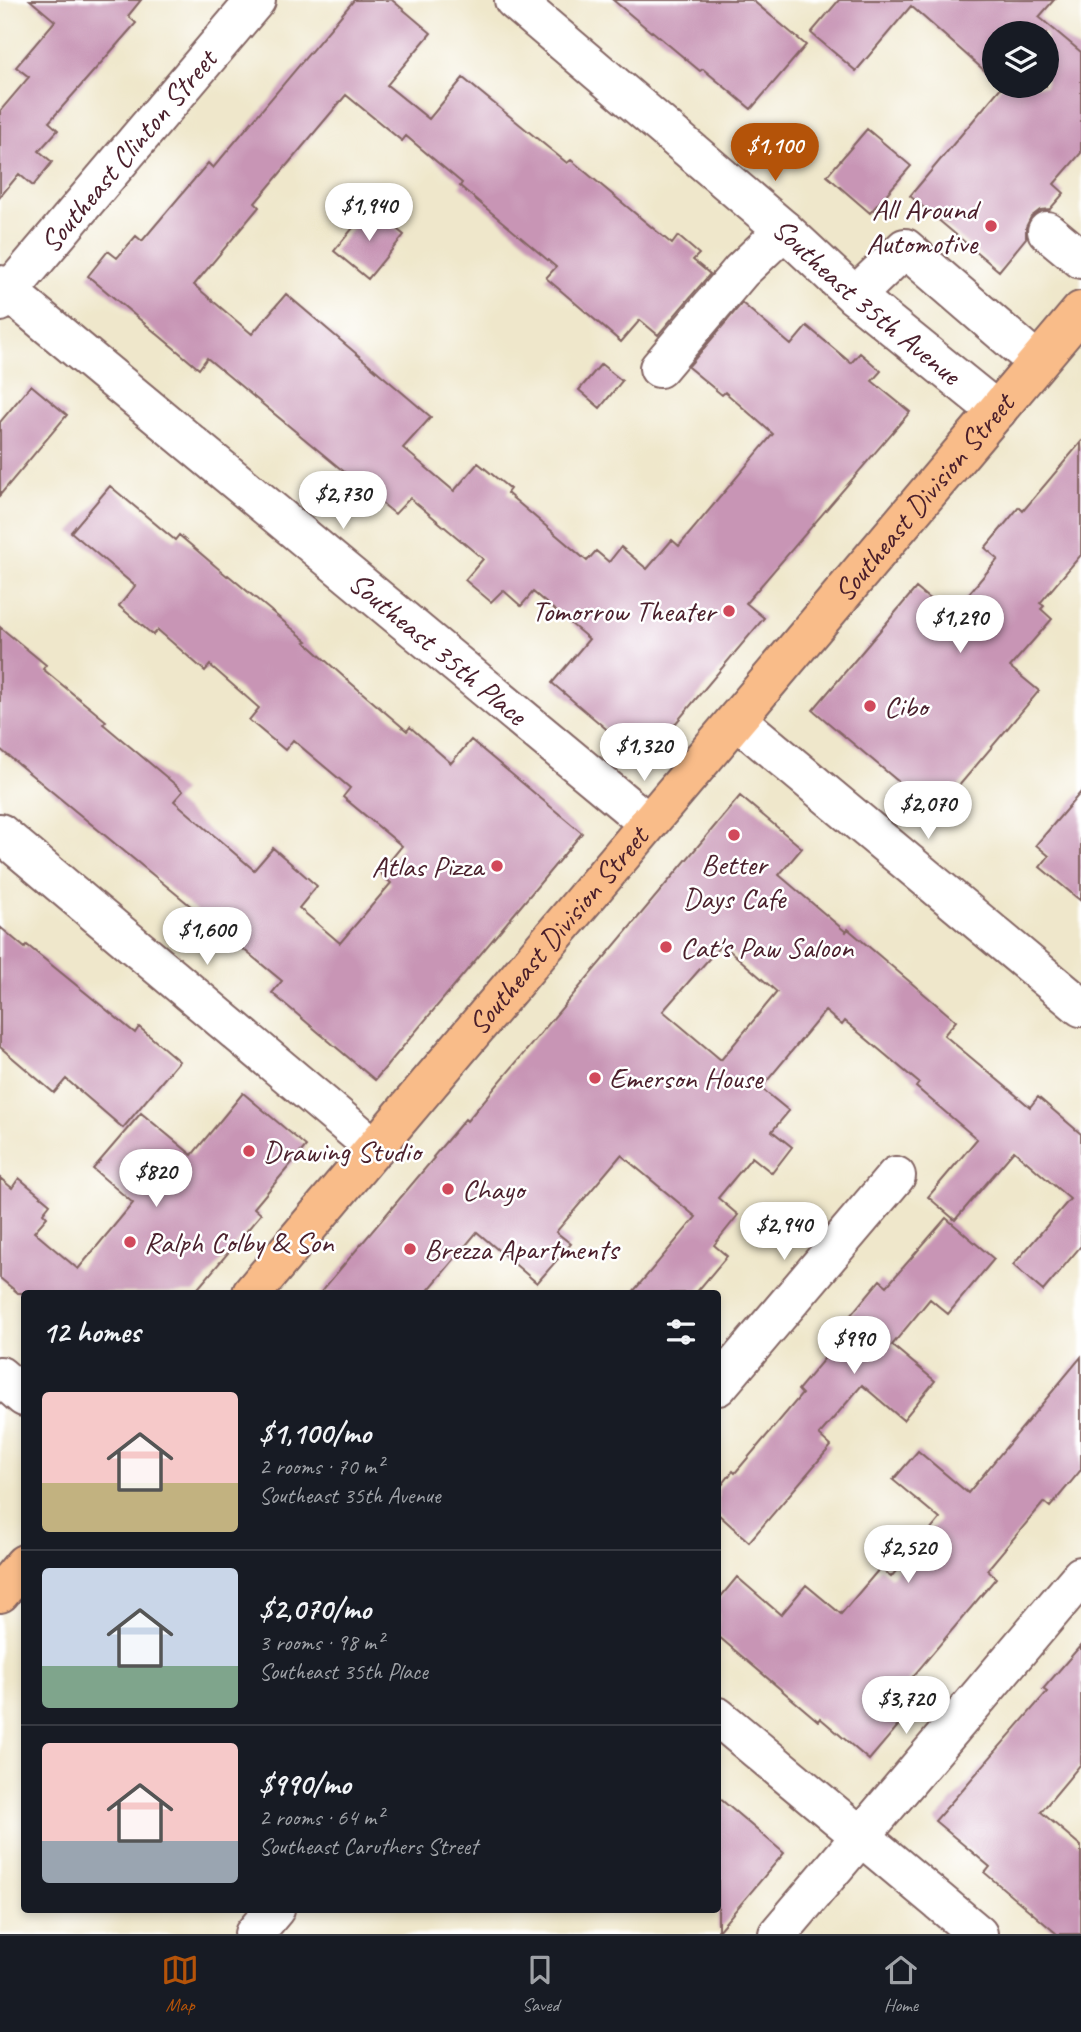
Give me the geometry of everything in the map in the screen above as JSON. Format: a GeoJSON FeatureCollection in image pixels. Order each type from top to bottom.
{"type":"FeatureCollection","features":[{"type":"Feature","properties":{"kind":"main road","name":"Southeast Division Street"},"geometry":{"type":"LineString","coordinates":[[255,1290],[1081,311]]}},
{"type":"Feature","properties":{"kind":"main road"},"geometry":{"type":"LineString","coordinates":[[0,1593],[21,1568]]}},
{"type":"Feature","properties":{"kind":"street","name":"Southeast Clinton Street"},"geometry":{"type":"LineString","coordinates":[[3,293],[256,0]]}},
{"type":"Feature","properties":{"kind":"street","name":"Southeast 35th Avenue"},"geometry":{"type":"LineString","coordinates":[[514,0],[784,230],[855,296],[997,411]]}},
{"type":"Feature","properties":{"kind":"street"},"geometry":{"type":"LineString","coordinates":[[659,368],[741,271],[784,230]]}},
{"type":"Feature","properties":{"kind":"street"},"geometry":{"type":"LineString","coordinates":[[1047,232],[1081,258]]}},
{"type":"Feature","properties":{"kind":"street"},"geometry":{"type":"LineString","coordinates":[[855,296],[905,248],[1037,362]]}},
{"type":"Feature","properties":{"kind":"street","name":"Southeast 35th Place"},"geometry":{"type":"LineString","coordinates":[[3,293],[648,823]]}},
{"type":"Feature","properties":{"kind":"street"},"geometry":{"type":"LineString","coordinates":[[737,720],[1081,1007]]}},
{"type":"Feature","properties":{"kind":"street"},"geometry":{"type":"LineString","coordinates":[[0,833],[375,1148]]}},
{"type":"Feature","properties":{"kind":"street"},"geometry":{"type":"LineString","coordinates":[[721,1382],[897,1176]]}},
{"type":"Feature","properties":{"kind":"street"},"geometry":{"type":"LineString","coordinates":[[0,1376],[21,1394]]}},
{"type":"Feature","properties":{"kind":"street"},"geometry":{"type":"LineString","coordinates":[[778,1934],[1081,1576]]}},
{"type":"Feature","properties":{"kind":"street"},"geometry":{"type":"LineString","coordinates":[[721,1719],[978,1934]]}},
{"type":"Feature","properties":{"kind":"street"},"geometry":{"type":"LineString","coordinates":[[254,1934],[272,1913]]}},
{"type":"Feature","properties":{"kind":"building"},"geometry":{"type":"Polygon","coordinates":[[[30,0],[141,0],[128,16],[136,23],[49,122],[58,130],[39,151],[52,162],[33,186],[19,174],[0,197],[0,111],[29,77],[16,67],[55,21],[30,0]]]}},
{"type":"Feature","properties":{"kind":"building"},"geometry":{"type":"Polygon","coordinates":[[[354,0],[392,0],[431,33],[387,85],[429,119],[463,78],[567,163],[571,160],[672,244],[678,236],[699,254],[693,260],[710,274],[658,335],[640,320],[621,342],[546,278],[556,267],[460,186],[462,183],[406,136],[402,141],[346,95],[255,203],[259,207],[194,285],[252,334],[286,294],[431,417],[403,448],[454,491],[478,463],[510,489],[507,493],[587,561],[596,551],[609,562],[621,547],[647,569],[672,540],[679,546],[773,434],[725,392],[722,395],[688,367],[742,303],[791,345],[807,326],[851,363],[860,353],[881,371],[872,381],[910,412],[746,603],[764,618],[644,761],[552,683],[589,639],[533,592],[521,606],[503,590],[491,602],[465,580],[483,559],[410,498],[395,514],[207,358],[199,369],[88,276],[108,251],[117,258],[136,236],[142,241],[208,163],[213,168],[354,0]]]}},
{"type":"Feature","properties":{"kind":"building"},"geometry":{"type":"Polygon","coordinates":[[[613,0],[752,0],[806,45],[751,109],[613,0]]]}},
{"type":"Feature","properties":{"kind":"building"},"geometry":{"type":"Polygon","coordinates":[[[839,0],[1054,0],[1039,17],[1044,21],[982,21],[982,68],[911,6],[856,71],[811,33],[839,0]]]}},
{"type":"Feature","properties":{"kind":"building"},"geometry":{"type":"Polygon","coordinates":[[[1059,34],[1081,52],[1081,153],[1054,184],[1064,193],[1050,209],[1040,210],[1031,217],[1026,227],[1026,238],[999,271],[910,196],[992,98],[1059,98],[1059,34]]]}},
{"type":"Feature","properties":{"kind":"building"},"geometry":{"type":"Polygon","coordinates":[[[867,129],[911,166],[870,213],[827,176],[867,129]]]}},
{"type":"Feature","properties":{"kind":"building"},"geometry":{"type":"Polygon","coordinates":[[[370,207],[404,235],[368,279],[334,251],[370,207]]]}},
{"type":"Feature","properties":{"kind":"building"},"geometry":{"type":"Polygon","coordinates":[[[601,364],[622,381],[600,408],[579,390],[601,364]]]}},
{"type":"Feature","properties":{"kind":"building"},"geometry":{"type":"Polygon","coordinates":[[[31,385],[67,415],[0,495],[0,422],[31,385]]]}},
{"type":"Feature","properties":{"kind":"building"},"geometry":{"type":"Polygon","coordinates":[[[1081,442],[1081,555],[1040,603],[1044,606],[1041,609],[1052,619],[1010,667],[1039,691],[936,813],[813,710],[916,588],[950,616],[998,559],[985,548],[1019,507],[1023,511],[1081,442]]]}},
{"type":"Feature","properties":{"kind":"building"},"geometry":{"type":"Polygon","coordinates":[[[110,486],[175,540],[179,535],[228,575],[307,641],[305,642],[407,731],[410,727],[451,763],[471,740],[582,833],[375,1080],[272,993],[282,981],[0,749],[0,627],[46,665],[43,669],[106,721],[103,724],[183,791],[174,801],[254,870],[273,848],[317,886],[299,908],[340,943],[391,883],[380,873],[402,846],[343,797],[350,788],[293,740],[285,750],[249,720],[259,708],[210,665],[205,671],[158,630],[153,635],[119,606],[135,586],[71,532],[110,486]]]}},
{"type":"Feature","properties":{"kind":"building"},"geometry":{"type":"Polygon","coordinates":[[[1081,792],[1081,901],[1040,867],[1049,856],[1036,845],[1081,792]]]}},
{"type":"Feature","properties":{"kind":"building"},"geometry":{"type":"Polygon","coordinates":[[[740,796],[802,848],[779,875],[846,932],[848,929],[956,1021],[944,1035],[1030,1107],[1038,1097],[1081,1134],[1081,1246],[1043,1291],[1013,1265],[1070,1199],[1014,1151],[955,1220],[928,1197],[977,1139],[916,1087],[919,1083],[845,1021],[842,1025],[825,1011],[761,1088],[789,1111],[772,1131],[792,1147],[772,1173],[752,1157],[718,1198],[738,1215],[714,1245],[727,1256],[699,1290],[635,1290],[696,1217],[621,1155],[556,1232],[571,1244],[537,1283],[477,1232],[429,1290],[323,1290],[465,1119],[467,1121],[740,796]],[[722,944],[663,1011],[721,1060],[777,992],[722,944]]]}},
{"type":"Feature","properties":{"kind":"building"},"geometry":{"type":"Polygon","coordinates":[[[0,927],[25,948],[27,945],[135,1033],[139,1027],[179,1061],[123,1128],[66,1079],[54,1093],[0,1047],[0,927]]]}},
{"type":"Feature","properties":{"kind":"building"},"geometry":{"type":"Polygon","coordinates":[[[243,1093],[306,1146],[254,1208],[261,1214],[197,1290],[21,1290],[21,1293],[18,1293],[0,1278],[0,1178],[12,1188],[19,1178],[50,1204],[43,1213],[47,1217],[34,1232],[78,1269],[133,1203],[93,1169],[141,1113],[192,1155],[243,1093]]]}},
{"type":"Feature","properties":{"kind":"building"},"geometry":{"type":"Polygon","coordinates":[[[946,1218],[994,1259],[948,1314],[930,1299],[892,1345],[935,1381],[903,1420],[862,1385],[819,1435],[831,1446],[749,1542],[721,1517],[721,1486],[802,1394],[798,1390],[855,1322],[849,1317],[880,1280],[887,1286],[946,1218]]]}},
{"type":"Feature","properties":{"kind":"building"},"geometry":{"type":"Polygon","coordinates":[[[1081,1357],[1081,1470],[1050,1507],[1044,1502],[987,1570],[996,1578],[904,1687],[920,1700],[869,1760],[820,1718],[818,1721],[721,1639],[721,1596],[737,1577],[781,1615],[806,1585],[841,1614],[880,1568],[891,1577],[940,1519],[893,1480],[918,1451],[968,1493],[1081,1357]]]}},
{"type":"Feature","properties":{"kind":"building"},"geometry":{"type":"Polygon","coordinates":[[[1081,1645],[1081,1764],[1041,1812],[1081,1846],[1081,1934],[1057,1934],[985,1873],[990,1867],[935,1821],[1047,1692],[1043,1689],[1081,1645]]]}},
{"type":"Feature","properties":{"kind":"building"},"geometry":{"type":"Polygon","coordinates":[[[721,1800],[784,1853],[718,1931],[718,1913],[721,1913],[721,1800]]]}},
{"type":"Feature","properties":{"kind":"place","name":"All Around Automotive"},"geometry":{"type":"Point","coordinates":[991,226]}},
{"type":"Feature","properties":{"kind":"place","name":"Tomorrow Theater"},"geometry":{"type":"Point","coordinates":[729,611]}},
{"type":"Feature","properties":{"kind":"place","name":"Cibo"},"geometry":{"type":"Point","coordinates":[870,706]}},
{"type":"Feature","properties":{"kind":"place","name":"Better Days Cafe"},"geometry":{"type":"Point","coordinates":[734,835]}},
{"type":"Feature","properties":{"kind":"place","name":"Atlas Pizza"},"geometry":{"type":"Point","coordinates":[497,866]}},
{"type":"Feature","properties":{"kind":"place","name":"Cat's Paw Saloon"},"geometry":{"type":"Point","coordinates":[666,947]}},
{"type":"Feature","properties":{"kind":"place","name":"Emerson House"},"geometry":{"type":"Point","coordinates":[595,1078]}},
{"type":"Feature","properties":{"kind":"place","name":"Drawing Studio"},"geometry":{"type":"Point","coordinates":[249,1151]}},
{"type":"Feature","properties":{"kind":"place","name":"Chayo"},"geometry":{"type":"Point","coordinates":[448,1189]}},
{"type":"Feature","properties":{"kind":"place","name":"Ralph Colby & Son"},"geometry":{"type":"Point","coordinates":[130,1242]}},
{"type":"Feature","properties":{"kind":"place","name":"Brezza Apartments"},"geometry":{"type":"Point","coordinates":[410,1249]}}]}
